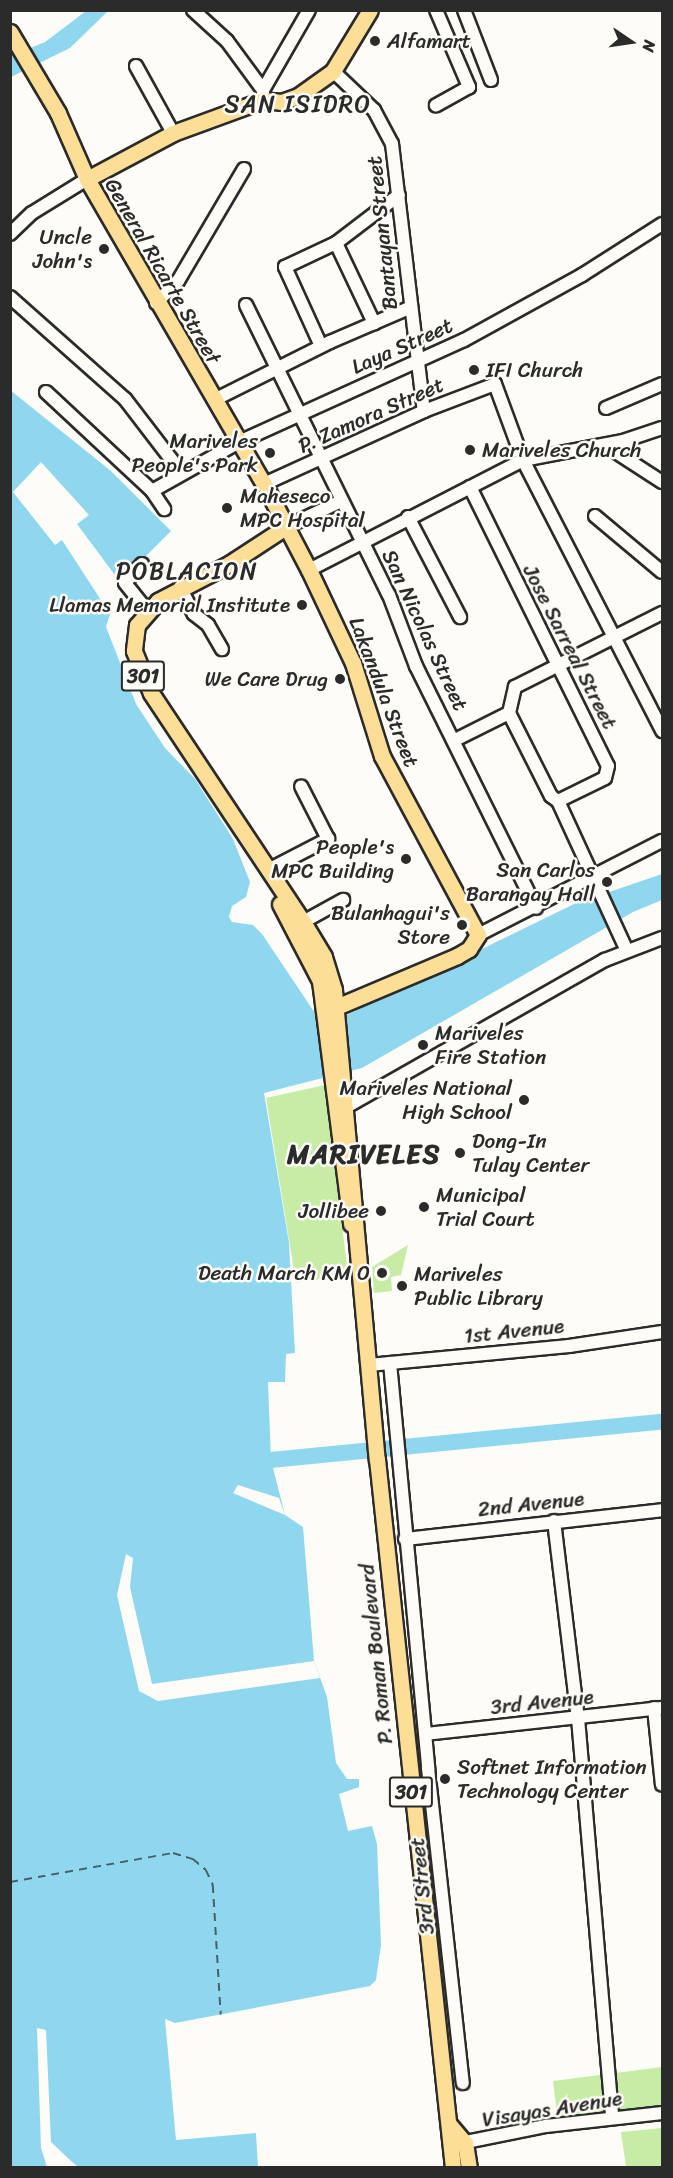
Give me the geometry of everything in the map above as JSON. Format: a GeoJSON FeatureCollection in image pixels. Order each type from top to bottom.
{"type":"FeatureCollection","features":[{"type":"Feature","properties":{"kind":"main road"},"geometry":{"type":"LineString","coordinates":[[87,179],[174,133],[263,95],[281,102],[298,96],[333,71],[370,10]]}},
{"type":"Feature","properties":{"kind":"main road","name":"General Ricarte Street"},"geometry":{"type":"LineString","coordinates":[[13,37],[58,113],[87,179],[156,303],[264,484],[284,528]]}},
{"type":"Feature","properties":{"kind":"main road","name":"Lakandula Street"},"geometry":{"type":"LineString","coordinates":[[284,528],[309,570],[352,663],[382,756],[478,935]]}},
{"type":"Feature","properties":{"kind":"main road","name":"P. Roman Boulevard"},"geometry":{"type":"LineString","coordinates":[[284,528],[229,564],[180,587],[147,610],[134,637],[137,665],[151,693],[303,922],[327,966],[333,1013],[346,1203],[359,1251]]}},
{"type":"Feature","properties":{"kind":"main road","name":"P. Roman Boulevard"},"geometry":{"type":"LineString","coordinates":[[268,870],[272,889],[313,961],[333,1013]]}},
{"type":"Feature","properties":{"kind":"main road"},"geometry":{"type":"LineString","coordinates":[[333,1013],[457,956],[469,949],[478,935]]}},
{"type":"Feature","properties":{"kind":"main road","name":"P. Roman Boulevard"},"geometry":{"type":"LineString","coordinates":[[338,1084],[346,1107],[377,1459],[449,2124],[448,2145],[453,2168]]}},
{"type":"Feature","properties":{"kind":"main road"},"geometry":{"type":"LineString","coordinates":[[449,2124],[465,2143],[469,2168]]}},
{"type":"Feature","properties":{"kind":"street"},"geometry":{"type":"LineString","coordinates":[[192,10],[227,41],[263,95],[309,10]]}},
{"type":"Feature","properties":{"kind":"street"},"geometry":{"type":"LineString","coordinates":[[436,10],[468,87],[436,105]]}},
{"type":"Feature","properties":{"kind":"street"},"geometry":{"type":"LineString","coordinates":[[464,10],[491,80]]}},
{"type":"Feature","properties":{"kind":"street"},"geometry":{"type":"LineString","coordinates":[[135,66],[174,133]]}},
{"type":"Feature","properties":{"kind":"street","name":"Bantayan Street"},"geometry":{"type":"LineString","coordinates":[[333,71],[374,110],[392,144],[409,308],[424,411]]}},
{"type":"Feature","properties":{"kind":"street"},"geometry":{"type":"LineString","coordinates":[[156,303],[178,281],[244,169]]}},
{"type":"Feature","properties":{"kind":"street"},"geometry":{"type":"LineString","coordinates":[[10,234],[32,213],[87,179]]}},
{"type":"Feature","properties":{"kind":"street"},"geometry":{"type":"LineString","coordinates":[[321,346],[285,267],[336,243],[399,195]]}},
{"type":"Feature","properties":{"kind":"street","name":"Laya Street"},"geometry":{"type":"LineString","coordinates":[[152,491],[181,472],[239,442],[465,340],[582,275],[663,224]]}},
{"type":"Feature","properties":{"kind":"street"},"geometry":{"type":"LineString","coordinates":[[336,243],[374,323]]}},
{"type":"Feature","properties":{"kind":"street"},"geometry":{"type":"LineString","coordinates":[[10,297],[125,399],[181,472]]}},
{"type":"Feature","properties":{"kind":"street","name":"San Nicolas Street"},"geometry":{"type":"LineString","coordinates":[[246,305],[389,595],[416,666],[455,740],[536,908]]}},
{"type":"Feature","properties":{"kind":"street"},"geometry":{"type":"LineString","coordinates":[[214,400],[321,346],[409,308]]}},
{"type":"Feature","properties":{"kind":"street","name":"P. Zamora Street"},"geometry":{"type":"LineString","coordinates":[[264,484],[424,411],[495,384],[524,460]]}},
{"type":"Feature","properties":{"kind":"street"},"geometry":{"type":"LineString","coordinates":[[606,408],[663,384]]}},
{"type":"Feature","properties":{"kind":"street"},"geometry":{"type":"LineString","coordinates":[[46,392],[152,491],[164,509]]}},
{"type":"Feature","properties":{"kind":"street"},"geometry":{"type":"LineString","coordinates":[[309,570],[408,517],[524,460],[604,445],[663,428]]}},
{"type":"Feature","properties":{"kind":"street"},"geometry":{"type":"LineString","coordinates":[[604,445],[663,482]]}},
{"type":"Feature","properties":{"kind":"street"},"geometry":{"type":"LineString","coordinates":[[524,460],[663,731]]}},
{"type":"Feature","properties":{"kind":"street","name":"Jose Sarreal Street"},"geometry":{"type":"LineString","coordinates":[[470,487],[609,773],[558,801]]}},
{"type":"Feature","properties":{"kind":"street"},"geometry":{"type":"LineString","coordinates":[[284,528],[341,501]]}},
{"type":"Feature","properties":{"kind":"street"},"geometry":{"type":"LineString","coordinates":[[595,516],[663,572]]}},
{"type":"Feature","properties":{"kind":"street"},"geometry":{"type":"LineString","coordinates":[[408,517],[460,617]]}},
{"type":"Feature","properties":{"kind":"street"},"geometry":{"type":"LineString","coordinates":[[142,564],[124,582],[147,610]]}},
{"type":"Feature","properties":{"kind":"street"},"geometry":{"type":"LineString","coordinates":[[180,587],[194,614],[208,625],[222,649]]}},
{"type":"Feature","properties":{"kind":"street"},"geometry":{"type":"LineString","coordinates":[[626,950],[558,801],[551,796],[509,713],[515,687],[663,613]]}},
{"type":"Feature","properties":{"kind":"street"},"geometry":{"type":"LineString","coordinates":[[455,740],[509,713]]}},
{"type":"Feature","properties":{"kind":"street"},"geometry":{"type":"LineString","coordinates":[[268,870],[328,839],[301,786]]}},
{"type":"Feature","properties":{"kind":"street"},"geometry":{"type":"LineString","coordinates":[[478,935],[536,908],[663,841]]}},
{"type":"Feature","properties":{"kind":"street"},"geometry":{"type":"LineString","coordinates":[[303,922],[343,900]]}},
{"type":"Feature","properties":{"kind":"street"},"geometry":{"type":"LineString","coordinates":[[346,1107],[626,950],[663,938]]}},
{"type":"Feature","properties":{"kind":"street","name":"1st Avenue"},"geometry":{"type":"LineString","coordinates":[[369,1365],[663,1332]]}},
{"type":"Feature","properties":{"kind":"street","name":"3rd Street"},"geometry":{"type":"LineString","coordinates":[[390,1363],[396,1457],[463,2083]]}},
{"type":"Feature","properties":{"kind":"street","name":"2nd Avenue"},"geometry":{"type":"LineString","coordinates":[[405,1539],[663,1510]]}},
{"type":"Feature","properties":{"kind":"street"},"geometry":{"type":"LineString","coordinates":[[554,1521],[578,1718],[612,2118]]}},
{"type":"Feature","properties":{"kind":"street"},"geometry":{"type":"LineString","coordinates":[[658,1708],[663,1785]]}},
{"type":"Feature","properties":{"kind":"street","name":"3rd Avenue"},"geometry":{"type":"LineString","coordinates":[[426,1734],[658,1708]]}},
{"type":"Feature","properties":{"kind":"street"},"geometry":{"type":"LineString","coordinates":[[408,1762],[428,1768]]}},
{"type":"Feature","properties":{"kind":"street"},"geometry":{"type":"LineString","coordinates":[[425,1901],[443,1892]]}},
{"type":"Feature","properties":{"kind":"street","name":"Visayas Avenue"},"geometry":{"type":"LineString","coordinates":[[448,2145],[612,2118],[663,2113]]}},
{"type":"Feature","properties":{"kind":"green space"},"geometry":{"type":"Polygon","coordinates":[[[325,1085],[348,1274],[296,1283],[266,1098],[325,1085]]]}},
{"type":"Feature","properties":{"kind":"green space"},"geometry":{"type":"Polygon","coordinates":[[[408,1245],[401,1275],[391,1277],[392,1291],[374,1293],[372,1267],[408,1245]]]}},
{"type":"Feature","properties":{"kind":"green space"},"geometry":{"type":"Polygon","coordinates":[[[662,2067],[662,2110],[558,2121],[553,2081],[662,2067]]]}},
{"type":"Feature","properties":{"kind":"green space"},"geometry":{"type":"Polygon","coordinates":[[[662,2128],[662,2167],[626,2167],[621,2132],[662,2128]]]}},
{"type":"Feature","properties":{"kind":"water"},"geometry":{"type":"Polygon","coordinates":[[[86,11],[108,11],[70,48],[11,77],[11,56],[45,42],[86,11]]]}},
{"type":"Feature","properties":{"kind":"water"},"geometry":{"type":"Polygon","coordinates":[[[10,390],[111,471],[171,531],[120,582],[106,627],[136,704],[165,748],[195,779],[233,839],[250,882],[246,897],[232,906],[229,917],[232,922],[253,925],[262,934],[319,1019],[345,1016],[574,904],[662,874],[662,900],[633,912],[362,1068],[264,1093],[289,1243],[295,1353],[286,1354],[285,1382],[268,1382],[271,1460],[285,1515],[303,1527],[314,1661],[327,1697],[336,1763],[347,1779],[359,1779],[359,1787],[339,1794],[348,1831],[372,1826],[377,1844],[381,1945],[376,1980],[370,1986],[175,2023],[165,2019],[176,2140],[256,2133],[258,2167],[79,2168],[71,2161],[63,2167],[11,2167],[10,390]]]}},
{"type":"Feature","properties":{"kind":"pier"},"geometry":{"type":"Polygon","coordinates":[[[41,462],[89,515],[77,524],[120,582],[110,614],[62,540],[55,545],[13,492],[41,462]]]}},
{"type":"Feature","properties":{"kind":"pier"},"geometry":{"type":"Polygon","coordinates":[[[238,1485],[279,1498],[285,1515],[233,1493],[238,1485]]]}},
{"type":"Feature","properties":{"kind":"pier"},"geometry":{"type":"Polygon","coordinates":[[[126,1554],[133,1558],[130,1587],[152,1684],[314,1661],[320,1678],[158,1701],[139,1691],[117,1595],[126,1554]]]}},
{"type":"Feature","properties":{"kind":"pier"},"geometry":{"type":"Polygon","coordinates":[[[37,2028],[46,2030],[51,2142],[71,2161],[63,2167],[47,2167],[41,2148],[37,2028]]]}},
{"type":"Feature","properties":{"kind":"waterway"},"geometry":{"type":"LineString","coordinates":[[271,1460],[662,1422]]}},
{"type":"Feature","properties":{"kind":"ferry route"},"geometry":{"type":"LineString","coordinates":[[10,1882],[173,1853],[193,1859],[206,1870],[213,1885],[221,2015]]}},
{"type":"Feature","properties":{"kind":"place","name":"Alfamart"},"geometry":{"type":"Point","coordinates":[375,41]}},
{"type":"Feature","properties":{"kind":"place","name":"Uncle John's"},"geometry":{"type":"Point","coordinates":[104,249]}},
{"type":"Feature","properties":{"kind":"place","name":"IFI Church"},"geometry":{"type":"Point","coordinates":[474,370]}},
{"type":"Feature","properties":{"kind":"place","name":"Mariveles Church"},"geometry":{"type":"Point","coordinates":[470,450]}},
{"type":"Feature","properties":{"kind":"place","name":"Mariveles People's Park"},"geometry":{"type":"Point","coordinates":[270,453]}},
{"type":"Feature","properties":{"kind":"place","name":"Maheseco MPC Hospital"},"geometry":{"type":"Point","coordinates":[227,508]}},
{"type":"Feature","properties":{"kind":"place","name":"Llamas Memorial Institute"},"geometry":{"type":"Point","coordinates":[302,605]}},
{"type":"Feature","properties":{"kind":"place","name":"We Care Drug"},"geometry":{"type":"Point","coordinates":[340,679]}},
{"type":"Feature","properties":{"kind":"place","name":"People's MPC Building"},"geometry":{"type":"Point","coordinates":[406,859]}},
{"type":"Feature","properties":{"kind":"place","name":"San Carlos Barangay Hall"},"geometry":{"type":"Point","coordinates":[607,882]}},
{"type":"Feature","properties":{"kind":"place","name":"Bulanhagui's Store"},"geometry":{"type":"Point","coordinates":[462,925]}},
{"type":"Feature","properties":{"kind":"place","name":"Mariveles Fire Station"},"geometry":{"type":"Point","coordinates":[423,1045]}},
{"type":"Feature","properties":{"kind":"place","name":"Mariveles National High School"},"geometry":{"type":"Point","coordinates":[524,1100]}},
{"type":"Feature","properties":{"kind":"place","name":"Dong-In Tulay Center"},"geometry":{"type":"Point","coordinates":[460,1153]}},
{"type":"Feature","properties":{"kind":"place","name":"Municipal Trial Court"},"geometry":{"type":"Point","coordinates":[424,1207]}},
{"type":"Feature","properties":{"kind":"place","name":"Jollibee"},"geometry":{"type":"Point","coordinates":[381,1211]}},
{"type":"Feature","properties":{"kind":"place","name":"Death March KM 0"},"geometry":{"type":"Point","coordinates":[382,1273]}},
{"type":"Feature","properties":{"kind":"place","name":"Mariveles Public Library"},"geometry":{"type":"Point","coordinates":[402,1286]}},
{"type":"Feature","properties":{"kind":"place","name":"Softnet Information Technology Center"},"geometry":{"type":"Point","coordinates":[445,1779]}},
{"type":"Feature","properties":{"kind":"district","name":"SAN ISIDRO"},"geometry":{"type":"Point","coordinates":[298,105]}},
{"type":"Feature","properties":{"kind":"district","name":"POBLACION"},"geometry":{"type":"Point","coordinates":[187,572]}},
{"type":"Feature","properties":{"kind":"district","name":"MARIVELES"},"geometry":{"type":"Point","coordinates":[364,1155]}}]}
